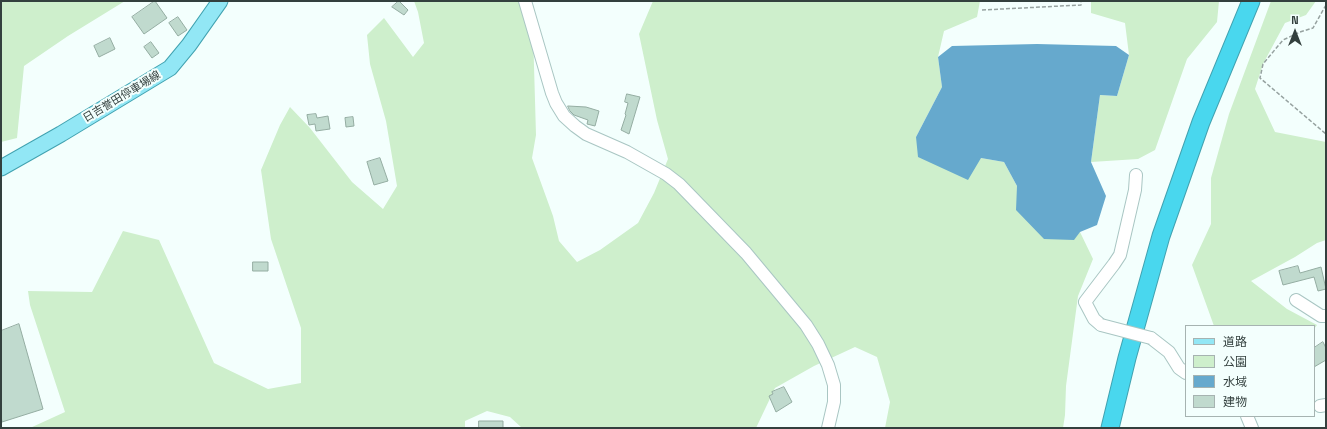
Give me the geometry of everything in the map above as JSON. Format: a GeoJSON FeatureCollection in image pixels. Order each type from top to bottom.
{"type":"FeatureCollection","features":[{"type":"Feature","properties":{"kind":"highway"},"geometry":{"type":"LineString","coordinates":[[1110,428],[1127,358],[1161,236],[1201,122],[1251,1]]}},
{"type":"Feature","properties":{"kind":"highway"},"geometry":{"type":"LineString","coordinates":[[1099,428],[1139,282],[1161,236]]}},
{"type":"Feature","properties":{"kind":"main road","name":"日吉誉田停車場線"},"geometry":{"type":"LineString","coordinates":[[1,168],[61,134],[170,68],[189,45],[220,1]]}},
{"type":"Feature","properties":{"kind":"street"},"geometry":{"type":"LineString","coordinates":[[525,1],[552,93],[564,116],[574,126],[586,134],[627,152],[666,174],[679,184],[746,253],[806,325],[818,344],[828,365],[834,385],[834,402],[830,423],[818,428]]}},
{"type":"Feature","properties":{"kind":"street"},"geometry":{"type":"LineString","coordinates":[[1136,175],[1135,190],[1120,255],[1085,302],[1094,319],[1101,325],[1151,338],[1169,352],[1179,368],[1185,372]]}},
{"type":"Feature","properties":{"kind":"street"},"geometry":{"type":"LineString","coordinates":[[1296,300],[1321,316],[1326,316]]}},
{"type":"Feature","properties":{"kind":"street"},"geometry":{"type":"LineString","coordinates":[[1247,417],[1252,428]]}},
{"type":"Feature","properties":{"kind":"path"},"geometry":{"type":"LineString","coordinates":[[982,10],[1081,5],[1080,1]]}},
{"type":"Feature","properties":{"kind":"path"},"geometry":{"type":"LineString","coordinates":[[1326,5],[1313,28],[1283,40],[1263,64],[1260,78],[1326,134]]}},
{"type":"Feature","properties":{"kind":"green space"},"geometry":{"type":"Polygon","coordinates":[[[1,1],[125,1],[68,36],[24,66],[17,138],[1,142],[1,1]]]}},
{"type":"Feature","properties":{"kind":"green space"},"geometry":{"type":"Polygon","coordinates":[[[414,1],[518,1],[533,31],[536,135],[532,158],[553,216],[559,241],[577,262],[600,250],[638,223],[654,193],[668,159],[657,120],[639,34],[653,1],[980,1],[977,17],[944,31],[938,57],[942,87],[916,137],[981,158],[1004,162],[1017,186],[1080,232],[1093,259],[1078,296],[1066,386],[1063,428],[885,428],[890,402],[877,357],[855,347],[814,366],[775,388],[756,428],[522,428],[510,417],[487,411],[465,421],[465,428],[30,428],[65,412],[30,305],[28,291],[92,292],[123,231],[159,240],[214,363],[268,389],[301,383],[301,328],[271,239],[261,170],[280,125],[290,107],[310,128],[352,182],[383,209],[397,186],[386,121],[370,64],[367,35],[384,18],[413,57],[424,43],[418,12],[414,1]]]}},
{"type":"Feature","properties":{"kind":"green space"},"geometry":{"type":"Polygon","coordinates":[[[1091,1],[1219,1],[1217,22],[1187,59],[1155,150],[1138,159],[1091,162],[1100,95],[1117,96],[1129,55],[1125,23],[1091,13],[1091,1]]]}},
{"type":"Feature","properties":{"kind":"green space"},"geometry":{"type":"Polygon","coordinates":[[[1271,1],[1316,1],[1306,15],[1285,23],[1263,64],[1255,89],[1275,132],[1326,142],[1326,240],[1317,243],[1251,281],[1287,309],[1317,325],[1315,328],[1315,325],[1214,325],[1192,265],[1211,224],[1211,178],[1229,114],[1271,1]]]}},
{"type":"Feature","properties":{"kind":"water"},"geometry":{"type":"Polygon","coordinates":[[[1037,44],[1116,46],[1129,55],[1117,96],[1100,95],[1091,162],[1106,196],[1097,225],[1080,232],[1074,240],[1044,239],[1016,210],[1017,186],[1004,162],[981,158],[968,180],[918,157],[916,137],[942,87],[938,57],[952,46],[1037,44]]]}},
{"type":"Feature","properties":{"kind":"building"},"geometry":{"type":"Polygon","coordinates":[[[155,1],[167,18],[144,34],[132,17],[155,1]]]}},
{"type":"Feature","properties":{"kind":"building"},"geometry":{"type":"Polygon","coordinates":[[[399,1],[408,10],[404,15],[392,7],[399,1]]]}},
{"type":"Feature","properties":{"kind":"building"},"geometry":{"type":"Polygon","coordinates":[[[178,17],[187,30],[178,36],[169,23],[178,17]]]}},
{"type":"Feature","properties":{"kind":"building"},"geometry":{"type":"Polygon","coordinates":[[[110,38],[115,49],[99,57],[94,46],[110,38]]]}},
{"type":"Feature","properties":{"kind":"building"},"geometry":{"type":"Polygon","coordinates":[[[151,42],[159,53],[152,58],[144,47],[151,42]]]}},
{"type":"Feature","properties":{"kind":"building"},"geometry":{"type":"Polygon","coordinates":[[[627,94],[640,97],[629,134],[621,130],[628,103],[625,102],[627,94]]]}},
{"type":"Feature","properties":{"kind":"building"},"geometry":{"type":"Polygon","coordinates":[[[568,106],[586,107],[599,111],[595,126],[587,124],[588,120],[574,115],[568,106]]]}},
{"type":"Feature","properties":{"kind":"building"},"geometry":{"type":"Polygon","coordinates":[[[316,114],[317,118],[328,116],[330,129],[316,131],[315,124],[309,125],[307,115],[316,114]]]}},
{"type":"Feature","properties":{"kind":"building"},"geometry":{"type":"Polygon","coordinates":[[[353,117],[354,126],[346,127],[345,118],[353,117]]]}},
{"type":"Feature","properties":{"kind":"building"},"geometry":{"type":"Polygon","coordinates":[[[380,158],[388,181],[374,185],[367,162],[380,158]]]}},
{"type":"Feature","properties":{"kind":"building"},"geometry":{"type":"Polygon","coordinates":[[[253,262],[268,262],[268,271],[253,271],[253,262]]]}},
{"type":"Feature","properties":{"kind":"building"},"geometry":{"type":"Polygon","coordinates":[[[1298,266],[1300,273],[1321,267],[1326,289],[1318,291],[1314,277],[1283,285],[1279,271],[1298,266]]]}},
{"type":"Feature","properties":{"kind":"building"},"geometry":{"type":"Polygon","coordinates":[[[19,324],[43,409],[2,422],[1,331],[19,324]]]}},
{"type":"Feature","properties":{"kind":"building"},"geometry":{"type":"Polygon","coordinates":[[[1323,342],[1326,348],[1326,360],[1315,366],[1315,347],[1323,342]]]}},
{"type":"Feature","properties":{"kind":"building"},"geometry":{"type":"Polygon","coordinates":[[[784,387],[792,402],[776,412],[769,396],[773,394],[772,392],[784,387]]]}},
{"type":"Feature","properties":{"kind":"building"},"geometry":{"type":"Polygon","coordinates":[[[479,421],[503,421],[503,428],[479,428],[479,421]]]}}]}
